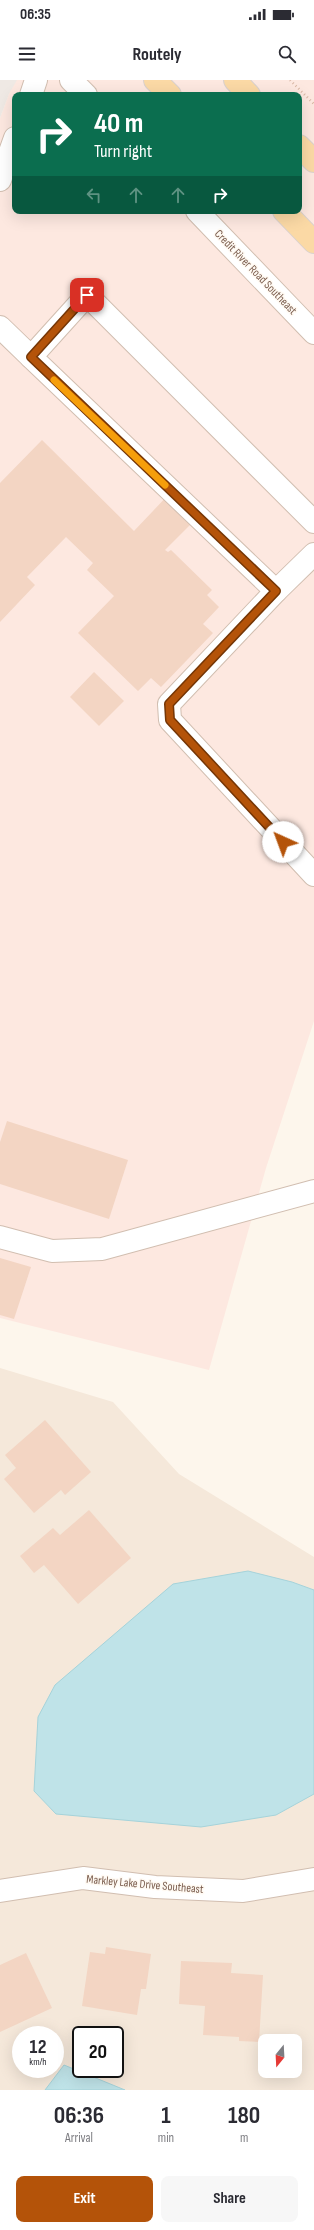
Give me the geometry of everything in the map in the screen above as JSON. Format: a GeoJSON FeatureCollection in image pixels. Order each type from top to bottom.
{"type":"FeatureCollection","features":[{"type":"Feature","properties":{"kind":"main road"},"geometry":{"type":"LineString","coordinates":[[155,80],[167,92]]}},
{"type":"Feature","properties":{"kind":"main road"},"geometry":{"type":"LineString","coordinates":[[235,80],[246,92]]}},
{"type":"Feature","properties":{"kind":"main road"},"geometry":{"type":"LineString","coordinates":[[302,149],[314,161]]}},
{"type":"Feature","properties":{"kind":"main road"},"geometry":{"type":"LineString","coordinates":[[287,214],[314,242]]}},
{"type":"Feature","properties":{"kind":"street"},"geometry":{"type":"LineString","coordinates":[[32,92],[36,80]]}},
{"type":"Feature","properties":{"kind":"street"},"geometry":{"type":"LineString","coordinates":[[71,80],[83,92]]}},
{"type":"Feature","properties":{"kind":"street"},"geometry":{"type":"LineString","coordinates":[[0,180],[12,146]]}},
{"type":"Feature","properties":{"kind":"street","name":"Credit River Road Southeast"},"geometry":{"type":"LineString","coordinates":[[200,214],[314,333]]}},
{"type":"Feature","properties":{"kind":"street"},"geometry":{"type":"LineString","coordinates":[[31,357],[87,295],[314,522]]}},
{"type":"Feature","properties":{"kind":"street"},"geometry":{"type":"LineString","coordinates":[[0,327],[276,591]]}},
{"type":"Feature","properties":{"kind":"street"},"geometry":{"type":"LineString","coordinates":[[314,554],[276,591],[169,704],[170,720],[314,875]]}},
{"type":"Feature","properties":{"kind":"street"},"geometry":{"type":"LineString","coordinates":[[0,1237],[52,1251],[102,1249],[314,1192]]}},
{"type":"Feature","properties":{"kind":"street","name":"Markley Lake Drive Southeast"},"geometry":{"type":"LineString","coordinates":[[0,1891],[82,1878],[156,1887],[243,1891],[314,1879]]}},
{"type":"Feature","properties":{"kind":"path"},"geometry":{"type":"LineString","coordinates":[[290,80],[314,104]]}},
{"type":"Feature","properties":{"kind":"shaded area"},"geometry":{"type":"Polygon","coordinates":[[[0,80],[17,80],[9,94],[0,118],[0,80]]]}},
{"type":"Feature","properties":{"kind":"shaded area"},"geometry":{"type":"Polygon","coordinates":[[[14,80],[314,80],[314,1021],[266,1168],[209,1370],[0,1318],[0,118],[14,80]]]}},
{"type":"Feature","properties":{"kind":"shaded area"},"geometry":{"type":"Polygon","coordinates":[[[0,1368],[113,1402],[179,1474],[314,1557],[314,2090],[0,2090],[0,1368]]]}},
{"type":"Feature","properties":{"kind":"water"},"geometry":{"type":"Polygon","coordinates":[[[248,1571],[292,1582],[314,1590],[314,1794],[276,1815],[201,1827],[56,1814],[34,1791],[38,1717],[55,1685],[173,1584],[248,1571]]]}},
{"type":"Feature","properties":{"kind":"water"},"geometry":{"type":"Polygon","coordinates":[[[64,2065],[72,2068],[72,2078],[96,2078],[125,2090],[45,2090],[54,2078],[64,2078],[64,2065]]]}},
{"type":"Feature","properties":{"kind":"building"},"geometry":{"type":"Polygon","coordinates":[[[42,440],[134,531],[171,492],[197,518],[165,550],[168,552],[171,550],[212,590],[207,595],[219,607],[203,624],[213,633],[161,687],[151,678],[138,691],[78,633],[114,596],[87,570],[93,563],[66,537],[27,577],[35,585],[0,622],[0,483],[42,440]]]}},
{"type":"Feature","properties":{"kind":"building"},"geometry":{"type":"Polygon","coordinates":[[[94,672],[124,701],[99,726],[70,697],[94,672]]]}},
{"type":"Feature","properties":{"kind":"building"},"geometry":{"type":"Polygon","coordinates":[[[7,1121],[128,1160],[109,1219],[0,1184],[0,1142],[7,1121]]]}},
{"type":"Feature","properties":{"kind":"building"},"geometry":{"type":"Polygon","coordinates":[[[0,1258],[31,1267],[14,1319],[0,1315],[0,1258]]]}},
{"type":"Feature","properties":{"kind":"building"},"geometry":{"type":"Polygon","coordinates":[[[45,1420],[91,1472],[65,1495],[61,1490],[34,1513],[4,1479],[16,1468],[5,1455],[45,1420]]]}},
{"type":"Feature","properties":{"kind":"building"},"geometry":{"type":"Polygon","coordinates":[[[89,1510],[131,1558],[78,1604],[44,1565],[34,1573],[20,1556],[53,1528],[60,1535],[89,1510]]]}},
{"type":"Feature","properties":{"kind":"building"},"geometry":{"type":"Polygon","coordinates":[[[106,1947],[151,1954],[146,1989],[141,1989],[137,2015],[82,2006],[90,1952],[105,1954],[106,1947]]]}},
{"type":"Feature","properties":{"kind":"building"},"geometry":{"type":"Polygon","coordinates":[[[26,1953],[52,2008],[0,2032],[0,1965],[26,1953]]]}},
{"type":"Feature","properties":{"kind":"building"},"geometry":{"type":"Polygon","coordinates":[[[181,1961],[232,1963],[231,1973],[263,1975],[258,2042],[239,2041],[239,2037],[203,2035],[205,2006],[179,2004],[181,1961]]]}},
{"type":"Feature","properties":{"kind":"slow traffic"},"geometry":{"type":"LineString","coordinates":[[54,380],[165,485]]}},
{"type":"Feature","properties":{"kind":"route"},"geometry":{"type":"LineString","coordinates":[[87,295],[31,357],[276,591],[169,704],[170,720],[283,842]]}}]}
